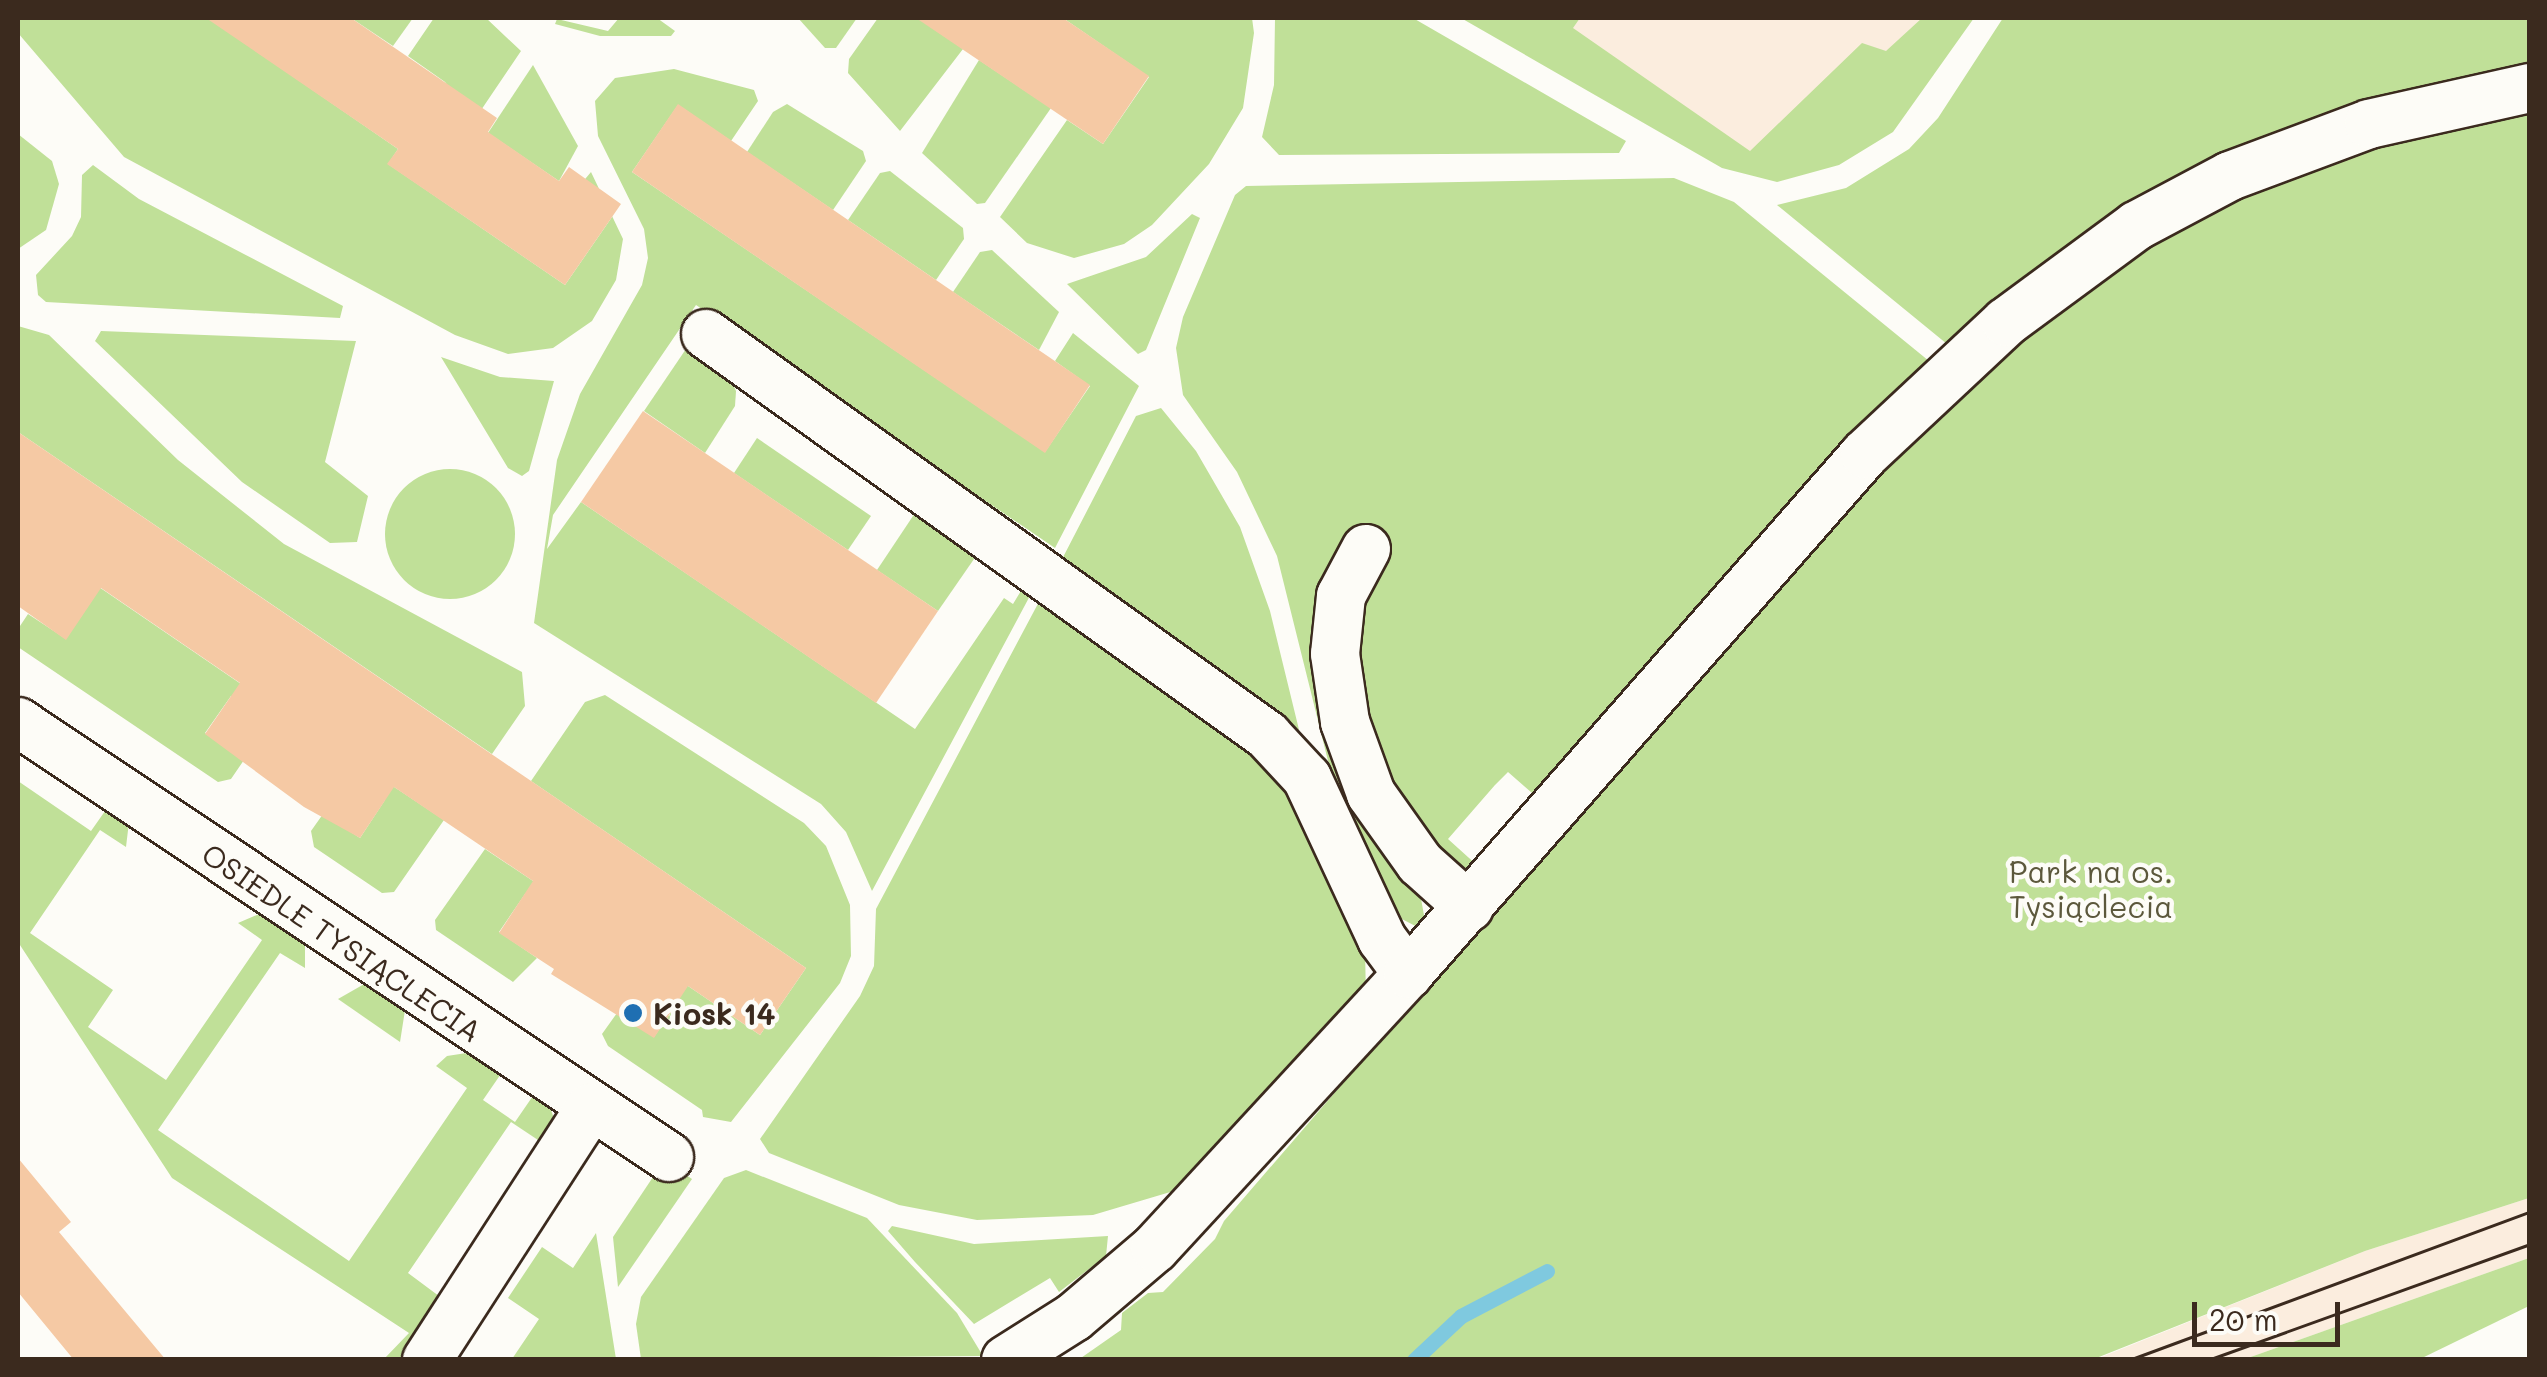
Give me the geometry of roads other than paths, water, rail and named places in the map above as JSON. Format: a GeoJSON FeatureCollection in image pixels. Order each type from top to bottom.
{"type":"FeatureCollection","features":[{"type":"Feature","properties":{"kind":"street"},"geometry":{"type":"LineString","coordinates":[[1006,1360],[1074,1317],[1155,1248],[1552,814],[1866,454],[1961,361],[2064,276],[2136,226],[2230,176],[2368,124],[2530,88]]}},
{"type":"Feature","properties":{"kind":"street"},"geometry":{"type":"LineString","coordinates":[[706,334],[1267,735],[1307,778],[1382,939],[1408,974]]}},
{"type":"Feature","properties":{"kind":"street"},"geometry":{"type":"LineString","coordinates":[[1366,549],[1341,596],[1335,654],[1344,722],[1370,794],[1420,863],[1469,906]]}},
{"type":"Feature","properties":{"kind":"street","name":"OSIEDLE TYSIĄCLECIA"},"geometry":{"type":"LineString","coordinates":[[18,722],[669,1158]]}},
{"type":"Feature","properties":{"kind":"street"},"geometry":{"type":"LineString","coordinates":[[427,1360],[590,1108]]}},
{"type":"Feature","properties":{"kind":"waterway"},"geometry":{"type":"LineString","coordinates":[[1414,1360],[1461,1316],[1547,1271]]}},
{"type":"Feature","properties":{"kind":"tram line"},"geometry":{"type":"LineString","coordinates":[[2129,1360],[2530,1212]]}},
{"type":"Feature","properties":{"kind":"tram line"},"geometry":{"type":"LineString","coordinates":[[2208,1360],[2530,1244]]}},
{"type":"Feature","properties":{"kind":"place","name":"Kiosk 14"},"geometry":{"type":"Point","coordinates":[633,1013]}},
{"type":"Feature","properties":{"kind":"park label","name":"Park na os. Tysiąclecia"},"geometry":{"type":"Point","coordinates":[2091,888]}}]}
